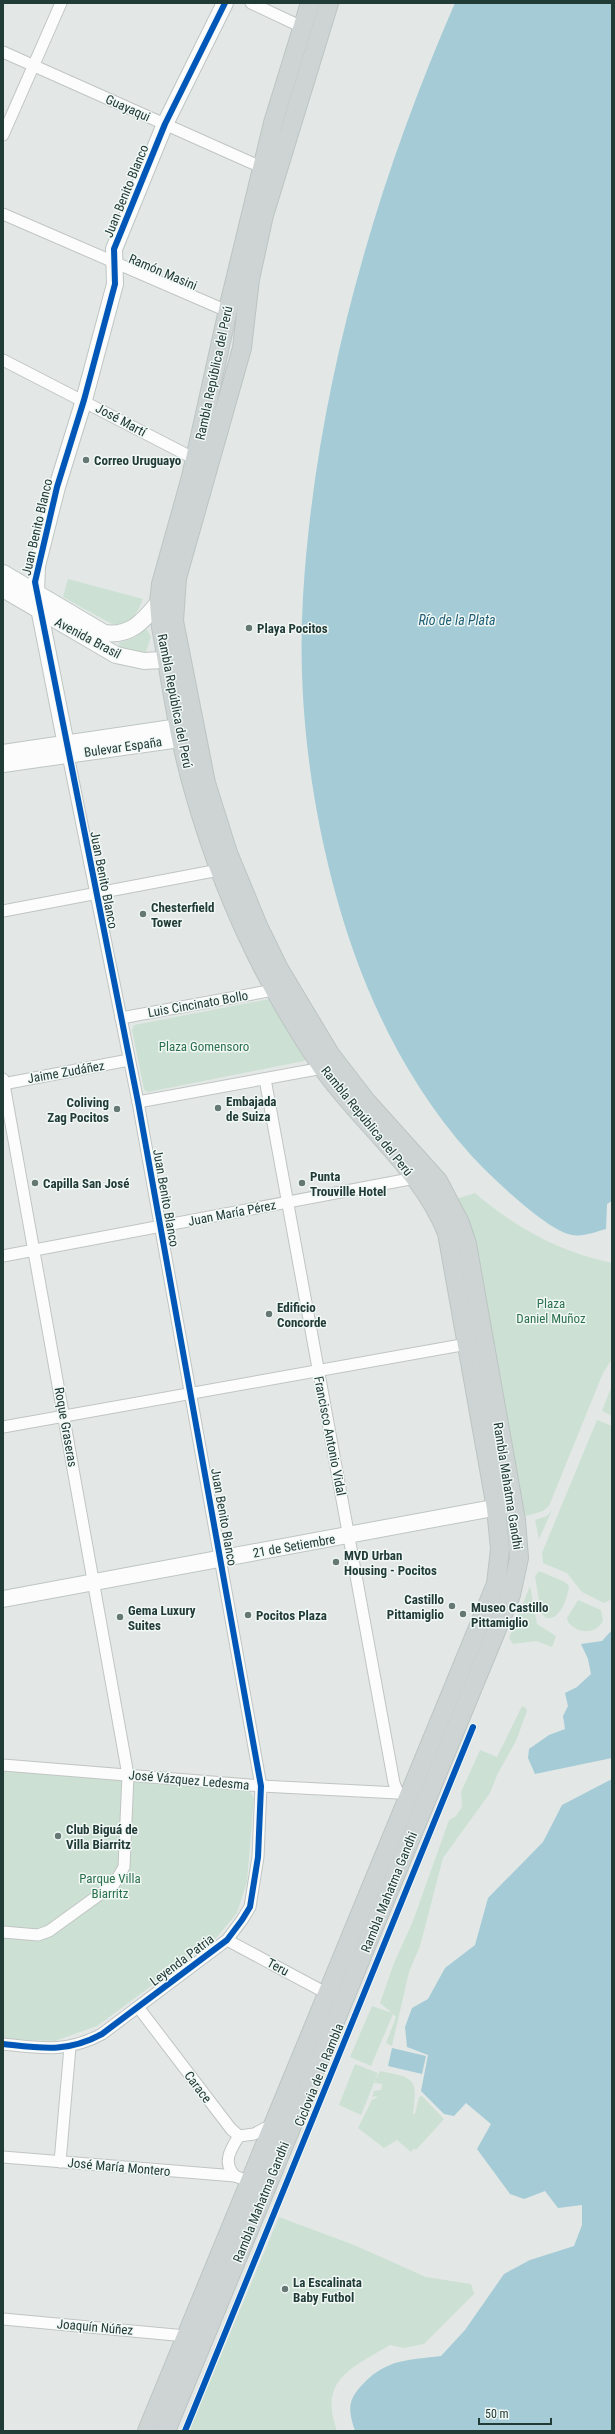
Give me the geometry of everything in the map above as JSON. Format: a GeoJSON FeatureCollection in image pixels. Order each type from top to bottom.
{"type":"FeatureCollection","features":[{"type":"Feature","properties":{"kind":"main road","name":"Rambla República del Perú"},"geometry":{"type":"LineString","coordinates":[[310,3],[302,27],[269,168],[227,311],[195,459],[161,584],[159,602],[174,660],[193,787],[219,870],[245,934],[274,990],[323,1068],[351,1105],[415,1178],[434,1205],[447,1233],[467,1344]]}},
{"type":"Feature","properties":{"kind":"main road","name":"Rambla República del Perú"},"geometry":{"type":"LineString","coordinates":[[174,660],[174,588],[242,348],[269,168],[290,125],[329,3]]}},
{"type":"Feature","properties":{"kind":"main road"},"geometry":{"type":"LineString","coordinates":[[290,125],[289,102],[308,40],[308,33],[302,27]]}},
{"type":"Feature","properties":{"kind":"main road"},"geometry":{"type":"LineString","coordinates":[[227,311],[231,314],[235,324],[229,362],[234,379]]}},
{"type":"Feature","properties":{"kind":"main road","name":"Rambla República del Perú"},"geometry":{"type":"LineString","coordinates":[[186,734],[206,783],[228,853],[259,928],[279,969],[330,1054],[367,1102],[438,1182],[457,1216],[467,1244],[484,1336]]}},
{"type":"Feature","properties":{"kind":"main road","name":"Rambla Mahatma Gandhi"},"geometry":{"type":"LineString","coordinates":[[147,2431],[251,2182],[372,1934],[511,1595],[519,1558],[519,1540],[484,1336]]}},
{"type":"Feature","properties":{"kind":"main road"},"geometry":{"type":"LineString","coordinates":[[467,1344],[478,1353],[492,1432],[505,1455]]}},
{"type":"Feature","properties":{"kind":"main road","name":"Rambla Mahatma Gandhi"},"geometry":{"type":"LineString","coordinates":[[168,2425],[251,2182],[273,2124],[328,1994],[404,1796],[496,1584],[500,1549],[496,1508],[467,1344]]}},
{"type":"Feature","properties":{"kind":"main road"},"geometry":{"type":"LineString","coordinates":[[372,1934],[375,1906],[413,1812],[404,1796]]}},
{"type":"Feature","properties":{"kind":"main road"},"geometry":{"type":"LineString","coordinates":[[168,2425],[171,2399],[190,2350],[186,2336]]}},
{"type":"Feature","properties":{"kind":"street"},"geometry":{"type":"LineString","coordinates":[[3,135],[61,3]]}},
{"type":"Feature","properties":{"kind":"street","name":"Juan Benito Blanco"},"geometry":{"type":"LineString","coordinates":[[224,3],[165,124],[114,249],[115,284],[84,400],[55,494],[37,566],[36,594],[138,1102],[159,1226],[221,1559],[261,1786]]}},
{"type":"Feature","properties":{"kind":"street"},"geometry":{"type":"LineString","coordinates":[[251,3],[302,27]]}},
{"type":"Feature","properties":{"kind":"street","name":"Guayaqui"},"geometry":{"type":"LineString","coordinates":[[3,52],[165,124],[269,168]]}},
{"type":"Feature","properties":{"kind":"street","name":"Ramón Masini"},"geometry":{"type":"LineString","coordinates":[[3,214],[227,311]]}},
{"type":"Feature","properties":{"kind":"street","name":"José Martí"},"geometry":{"type":"LineString","coordinates":[[3,360],[84,400],[195,459]]}},
{"type":"Feature","properties":{"kind":"street","name":"Avenida Brasil"},"geometry":{"type":"LineString","coordinates":[[3,573],[96,629],[110,634],[123,634],[136,627],[159,602]]}},
{"type":"Feature","properties":{"kind":"street","name":"Avenida Brasil"},"geometry":{"type":"LineString","coordinates":[[3,589],[116,655],[144,661],[174,660]]}},
{"type":"Feature","properties":{"kind":"street","name":"Bulevar España"},"geometry":{"type":"LineString","coordinates":[[3,753],[67,749],[186,734]]}},
{"type":"Feature","properties":{"kind":"street","name":"Bulevar España"},"geometry":{"type":"LineString","coordinates":[[3,764],[67,749]]}},
{"type":"Feature","properties":{"kind":"street"},"geometry":{"type":"LineString","coordinates":[[3,911],[219,870]]}},
{"type":"Feature","properties":{"kind":"street","name":"Luis Cincinato Bollo"},"geometry":{"type":"LineString","coordinates":[[121,1018],[274,990]]}},
{"type":"Feature","properties":{"kind":"street","name":"Jaime Zudáñez"},"geometry":{"type":"LineString","coordinates":[[3,1082],[129,1060]]}},
{"type":"Feature","properties":{"kind":"street"},"geometry":{"type":"LineString","coordinates":[[138,1102],[323,1068]]}},
{"type":"Feature","properties":{"kind":"street","name":"Francisco Antonio Vidal"},"geometry":{"type":"LineString","coordinates":[[265,1079],[393,1775],[404,1796]]}},
{"type":"Feature","properties":{"kind":"street","name":"Roque Graseras"},"geometry":{"type":"LineString","coordinates":[[3,1082],[128,1775],[124,1867],[117,1880],[49,1931],[38,1935],[3,1932]]}},
{"type":"Feature","properties":{"kind":"street","name":"Juan María Pérez"},"geometry":{"type":"LineString","coordinates":[[3,1256],[415,1178]]}},
{"type":"Feature","properties":{"kind":"street"},"geometry":{"type":"LineString","coordinates":[[3,1427],[467,1344]]}},
{"type":"Feature","properties":{"kind":"street","name":"21 de Setiembre"},"geometry":{"type":"LineString","coordinates":[[3,1599],[349,1536],[513,1504]]}},
{"type":"Feature","properties":{"kind":"street","name":"José Vázquez Ledesma"},"geometry":{"type":"LineString","coordinates":[[3,1765],[404,1796]]}},
{"type":"Feature","properties":{"kind":"street","name":"Leyenda Patria"},"geometry":{"type":"LineString","coordinates":[[3,2044],[54,2049],[70,2047],[102,2034],[227,1940],[250,1906],[258,1856],[261,1786]]}},
{"type":"Feature","properties":{"kind":"street","name":"Teru"},"geometry":{"type":"LineString","coordinates":[[227,1940],[328,1994]]}},
{"type":"Feature","properties":{"kind":"street","name":"Carace"},"geometry":{"type":"LineString","coordinates":[[138,2007],[223,2121],[239,2136]]}},
{"type":"Feature","properties":{"kind":"street"},"geometry":{"type":"LineString","coordinates":[[60,2162],[70,2047]]}},
{"type":"Feature","properties":{"kind":"street"},"geometry":{"type":"LineString","coordinates":[[251,2182],[229,2170],[228,2160],[239,2136],[254,2134],[273,2124]]}},
{"type":"Feature","properties":{"kind":"street","name":"José María Montero"},"geometry":{"type":"LineString","coordinates":[[3,2157],[251,2182]]}},
{"type":"Feature","properties":{"kind":"street","name":"Joaquín Núñez"},"geometry":{"type":"LineString","coordinates":[[3,2319],[186,2336]]}},
{"type":"Feature","properties":{"kind":"green space"},"geometry":{"type":"Polygon","coordinates":[[[68,579],[143,599],[132,618],[124,623],[112,624],[63,597],[68,579]]]}},
{"type":"Feature","properties":{"kind":"green space"},"geometry":{"type":"Polygon","coordinates":[[[144,629],[148,631],[151,637],[146,652],[133,651],[119,647],[119,643],[134,638],[144,629]]]}},
{"type":"Feature","properties":{"kind":"green space","name":"Plaza Gomensoro"},"geometry":{"type":"Polygon","coordinates":[[[269,999],[307,1058],[304,1061],[148,1092],[144,1090],[132,1030],[134,1025],[269,999]]]}},
{"type":"Feature","properties":{"kind":"green space","name":"Plaza Daniel Muñoz"},"geometry":{"type":"Polygon","coordinates":[[[475,1193],[490,1206],[522,1228],[539,1237],[574,1252],[612,1263],[612,1359],[603,1373],[549,1506],[543,1511],[527,1516],[524,1514],[478,1254],[469,1226],[456,1199],[475,1193]]]}},
{"type":"Feature","properties":{"kind":"green space"},"geometry":{"type":"Polygon","coordinates":[[[612,1385],[612,1416],[602,1411],[612,1385]]]}},
{"type":"Feature","properties":{"kind":"green space"},"geometry":{"type":"Polygon","coordinates":[[[597,1420],[612,1426],[612,1599],[604,1603],[582,1592],[567,1573],[543,1563],[542,1553],[597,1420]]]}},
{"type":"Feature","properties":{"kind":"green space"},"geometry":{"type":"Polygon","coordinates":[[[552,1510],[539,1539],[535,1520],[547,1516],[552,1510]]]}},
{"type":"Feature","properties":{"kind":"green space"},"geometry":{"type":"Polygon","coordinates":[[[539,1571],[565,1582],[569,1586],[565,1602],[559,1612],[551,1618],[546,1618],[541,1613],[535,1576],[539,1571]]]}},
{"type":"Feature","properties":{"kind":"green space"},"geometry":{"type":"Polygon","coordinates":[[[530,1586],[537,1624],[556,1636],[552,1647],[536,1641],[513,1644],[509,1638],[530,1586]]]}},
{"type":"Feature","properties":{"kind":"green space"},"geometry":{"type":"Polygon","coordinates":[[[578,1600],[601,1610],[603,1621],[596,1629],[591,1631],[581,1631],[568,1622],[567,1618],[578,1600]]]}},
{"type":"Feature","properties":{"kind":"green space"},"geometry":{"type":"Polygon","coordinates":[[[522,1706],[526,1708],[527,1711],[516,1741],[498,1773],[490,1793],[443,1858],[420,1946],[409,1972],[392,2046],[386,2043],[396,2017],[393,2014],[371,2066],[350,2057],[372,2006],[392,2013],[380,2003],[394,1963],[413,1921],[449,1820],[456,1816],[462,1807],[461,1792],[480,1750],[497,1757],[522,1706]]]}},
{"type":"Feature","properties":{"kind":"green space","name":"Parque Villa Biarritz"},"geometry":{"type":"Polygon","coordinates":[[[3,1771],[249,1790],[254,1798],[247,1882],[237,1913],[216,1938],[97,2026],[55,2041],[3,2039],[3,1771]]]}},
{"type":"Feature","properties":{"kind":"green space"},"geometry":{"type":"Polygon","coordinates":[[[355,2064],[378,2073],[361,2115],[339,2105],[355,2064]]]}},
{"type":"Feature","properties":{"kind":"green space"},"geometry":{"type":"Polygon","coordinates":[[[380,2071],[400,2075],[411,2081],[414,2086],[415,2093],[413,2114],[415,2114],[419,2097],[422,2096],[444,2119],[416,2150],[414,2148],[411,2152],[397,2140],[384,2148],[358,2128],[372,2100],[377,2096],[372,2097],[374,2091],[381,2090],[382,2084],[374,2083],[380,2071]]]}},
{"type":"Feature","properties":{"kind":"green space"},"geometry":{"type":"Polygon","coordinates":[[[279,2217],[354,2245],[426,2277],[471,2284],[474,2294],[424,2344],[404,2348],[390,2345],[363,2361],[342,2377],[335,2387],[332,2399],[332,2413],[337,2431],[189,2431],[279,2217]]]}},
{"type":"Feature","properties":{"kind":"water","name":"Río de la Plata"},"geometry":{"type":"Polygon","coordinates":[[[455,3],[612,3],[612,1201],[607,1204],[606,1229],[580,1235],[572,1235],[561,1231],[533,1213],[490,1175],[470,1154],[425,1096],[406,1066],[389,1034],[373,1001],[360,968],[337,899],[319,825],[304,711],[302,673],[303,597],[310,521],[320,445],[335,369],[353,294],[374,219],[399,145],[426,73],[455,3]]]}},
{"type":"Feature","properties":{"kind":"water"},"geometry":{"type":"Polygon","coordinates":[[[612,1630],[612,1758],[535,1774],[528,1758],[529,1749],[549,1735],[565,1729],[563,1716],[568,1706],[565,1693],[577,1687],[591,1674],[588,1659],[581,1644],[602,1641],[612,1630]]]}},
{"type":"Feature","properties":{"kind":"water"},"geometry":{"type":"Polygon","coordinates":[[[612,1779],[612,2431],[355,2431],[351,2417],[350,2405],[358,2389],[373,2375],[381,2369],[399,2362],[441,2356],[465,2330],[504,2274],[530,2260],[574,2246],[582,2225],[582,2205],[558,2208],[545,2191],[524,2199],[510,2194],[477,2149],[491,2124],[466,2103],[454,2116],[444,2114],[421,2091],[428,2055],[407,2047],[405,2027],[412,2008],[428,1999],[445,1968],[475,1945],[488,1898],[543,1842],[562,1805],[612,1779]]]}},
{"type":"Feature","properties":{"kind":"water"},"geometry":{"type":"Polygon","coordinates":[[[392,2048],[426,2056],[422,2074],[388,2066],[392,2048]]]}},
{"type":"Feature","properties":{"kind":"cycle path"},"geometry":{"type":"LineString","coordinates":[[3,2044],[42,2048],[65,2047],[89,2040],[102,2034],[227,1940],[250,1907],[258,1857],[261,1786],[138,1102],[35,582],[57,487],[84,400],[115,284],[114,249],[165,124],[225,3]]}},
{"type":"Feature","properties":{"kind":"cycle path","name":"Ciclovia de la Rambla"},"geometry":{"type":"LineString","coordinates":[[185,2431],[473,1727]]}},
{"type":"Feature","properties":{"kind":"place","name":"Correo Uruguayo"},"geometry":{"type":"Point","coordinates":[86,460]}},
{"type":"Feature","properties":{"kind":"place","name":"Playa Pocitos"},"geometry":{"type":"Point","coordinates":[249,628]}},
{"type":"Feature","properties":{"kind":"place","name":"Chesterfield Tower"},"geometry":{"type":"Point","coordinates":[143,914]}},
{"type":"Feature","properties":{"kind":"place","name":"Embajada de Suiza"},"geometry":{"type":"Point","coordinates":[218,1108]}},
{"type":"Feature","properties":{"kind":"place","name":"Coliving Zag Pocitos"},"geometry":{"type":"Point","coordinates":[117,1109]}},
{"type":"Feature","properties":{"kind":"place","name":"Capilla San José"},"geometry":{"type":"Point","coordinates":[35,1183]}},
{"type":"Feature","properties":{"kind":"place","name":"Punta Trouville Hotel"},"geometry":{"type":"Point","coordinates":[302,1183]}},
{"type":"Feature","properties":{"kind":"place","name":"Edificio Concorde"},"geometry":{"type":"Point","coordinates":[269,1314]}},
{"type":"Feature","properties":{"kind":"place","name":"MVD Urban Housing - Pocitos"},"geometry":{"type":"Point","coordinates":[336,1562]}},
{"type":"Feature","properties":{"kind":"place","name":"Castillo Pittamiglio"},"geometry":{"type":"Point","coordinates":[452,1606]}},
{"type":"Feature","properties":{"kind":"place","name":"Museo Castillo Pittamiglio"},"geometry":{"type":"Point","coordinates":[463,1614]}},
{"type":"Feature","properties":{"kind":"place","name":"Pocitos Plaza"},"geometry":{"type":"Point","coordinates":[248,1615]}},
{"type":"Feature","properties":{"kind":"place","name":"Gema Luxury Suites"},"geometry":{"type":"Point","coordinates":[120,1617]}},
{"type":"Feature","properties":{"kind":"place","name":"Club Biguá de Villa Biarritz"},"geometry":{"type":"Point","coordinates":[58,1836]}},
{"type":"Feature","properties":{"kind":"place","name":"La Escalinata Baby Futbol"},"geometry":{"type":"Point","coordinates":[285,2289]}}]}
